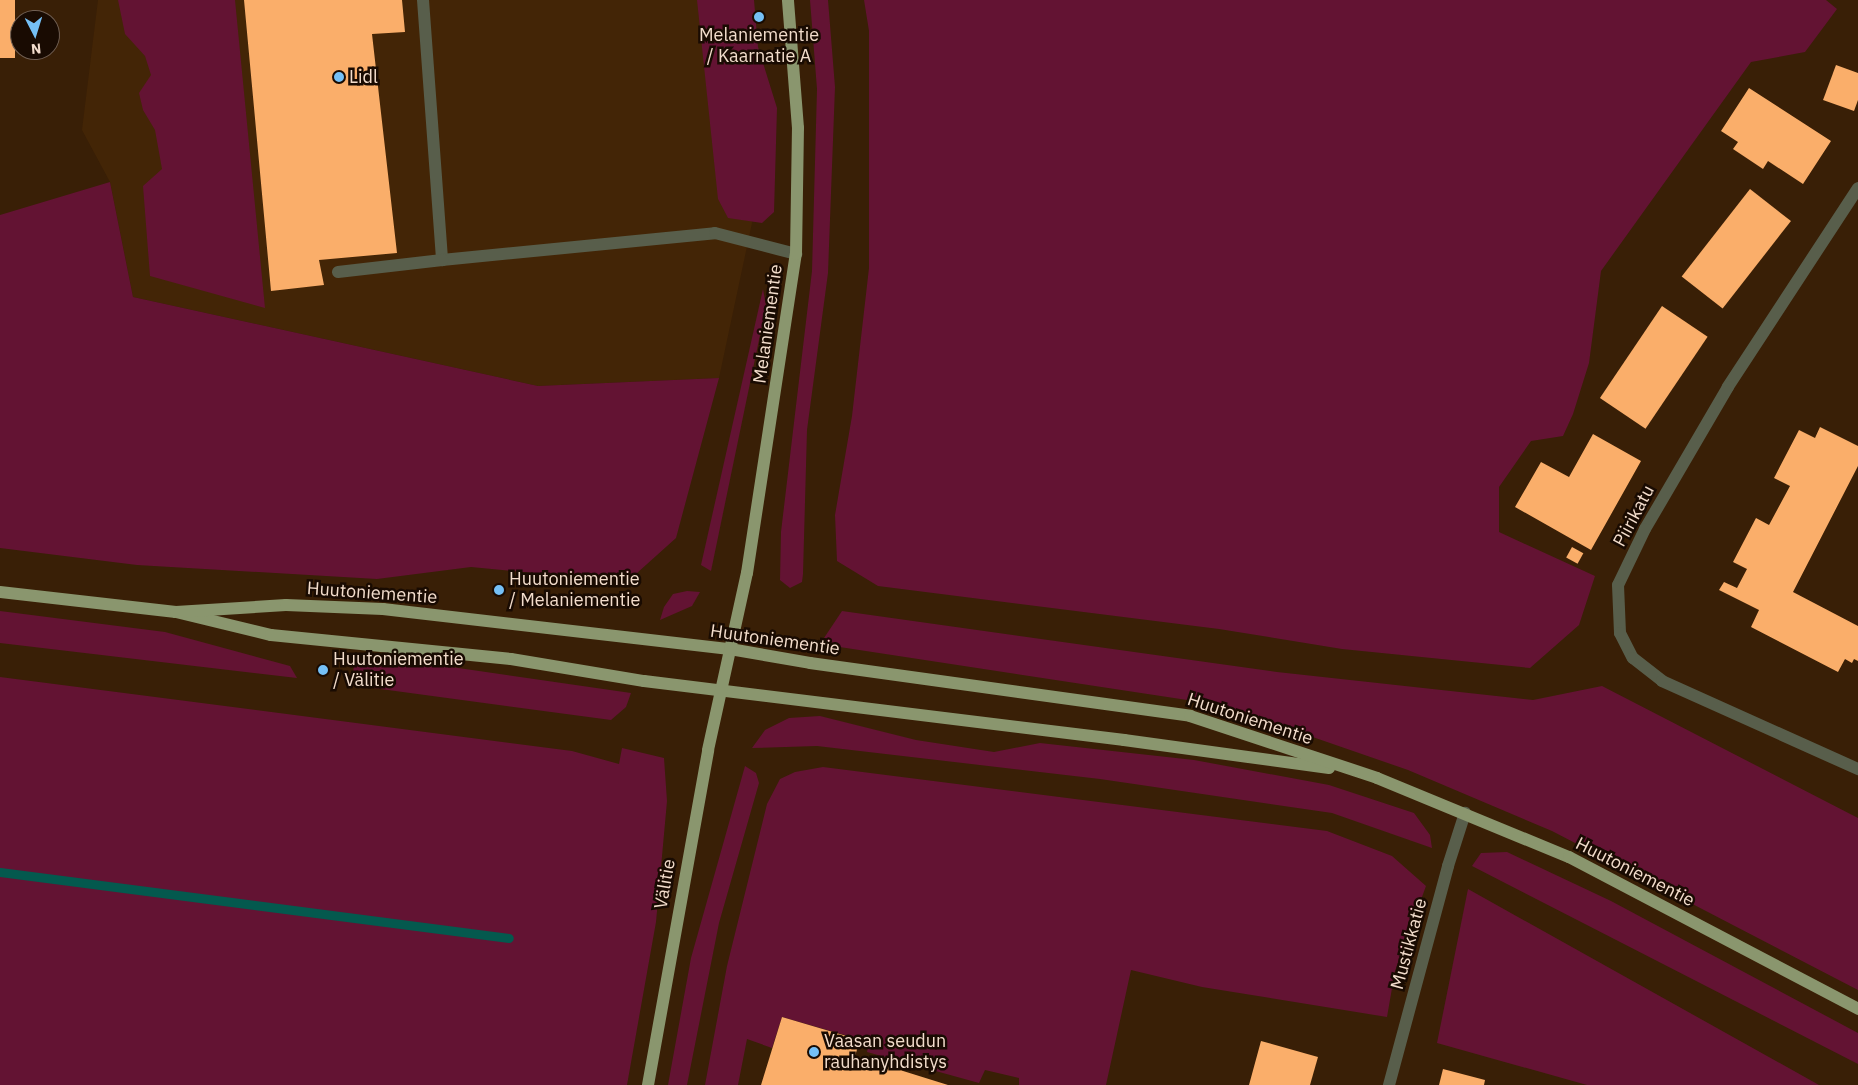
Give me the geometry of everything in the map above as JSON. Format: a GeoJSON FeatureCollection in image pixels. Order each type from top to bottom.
{"type":"FeatureCollection","features":[{"type":"Feature","properties":{"kind":"main road","name":"Melaniementie"},"geometry":{"type":"LineString","coordinates":[[720,690],[748,564],[796,254],[798,128],[788,0]]}},
{"type":"Feature","properties":{"kind":"main road","name":"Huutoniementie"},"geometry":{"type":"LineString","coordinates":[[0,592],[176,612],[271,635],[511,659],[644,681],[1124,740],[1359,772]]}},
{"type":"Feature","properties":{"kind":"main road","name":"Huutoniementie"},"geometry":{"type":"LineString","coordinates":[[176,612],[286,605],[383,609],[730,649],[810,663],[1190,716],[1359,772],[1465,813],[1569,857],[1858,1010]]}},
{"type":"Feature","properties":{"kind":"main road","name":"Välitie"},"geometry":{"type":"LineString","coordinates":[[648,1085],[720,690]]}},
{"type":"Feature","properties":{"kind":"street"},"geometry":{"type":"LineString","coordinates":[[423,0],[442,260]]}},
{"type":"Feature","properties":{"kind":"street","name":"Piirikatu"},"geometry":{"type":"LineString","coordinates":[[1858,188],[1728,387],[1645,529],[1618,585],[1620,633],[1633,658],[1662,681],[1858,768]]}},
{"type":"Feature","properties":{"kind":"street"},"geometry":{"type":"LineString","coordinates":[[338,272],[715,233],[796,254]]}},
{"type":"Feature","properties":{"kind":"street","name":"Mustikkatie"},"geometry":{"type":"LineString","coordinates":[[1389,1085],[1448,866],[1465,813]]}},
{"type":"Feature","properties":{"kind":"shaded area"},"geometry":{"type":"Polygon","coordinates":[[[98,0],[737,0],[752,223],[719,378],[538,386],[133,297],[110,182],[82,130],[98,0]]]}},
{"type":"Feature","properties":{"kind":"shaded area"},"geometry":{"type":"Polygon","coordinates":[[[118,0],[235,0],[265,308],[150,276],[143,186],[162,169],[155,130],[143,110],[139,93],[151,75],[145,56],[125,34],[118,0]]]}},
{"type":"Feature","properties":{"kind":"shaded area"},"geometry":{"type":"Polygon","coordinates":[[[697,0],[754,0],[758,47],[777,108],[774,212],[762,223],[728,218],[718,199],[697,0]]]}},
{"type":"Feature","properties":{"kind":"shaded area"},"geometry":{"type":"Polygon","coordinates":[[[810,0],[828,0],[835,87],[828,273],[807,430],[803,574],[802,582],[790,588],[780,580],[781,532],[812,271],[817,89],[810,0]]]}},
{"type":"Feature","properties":{"kind":"shaded area"},"geometry":{"type":"Polygon","coordinates":[[[864,0],[1826,0],[1837,9],[1805,52],[1751,62],[1601,271],[1589,363],[1573,414],[1563,436],[1531,441],[1499,487],[1499,532],[1595,576],[1579,625],[1530,668],[1342,649],[1219,629],[878,586],[837,561],[835,515],[852,416],[869,268],[869,31],[864,0]]]}},
{"type":"Feature","properties":{"kind":"shaded area"},"geometry":{"type":"Polygon","coordinates":[[[110,182],[133,297],[538,386],[719,378],[676,538],[627,582],[471,567],[377,579],[137,565],[0,548],[0,215],[110,182]]]}},
{"type":"Feature","properties":{"kind":"shaded area"},"geometry":{"type":"Polygon","coordinates":[[[763,289],[766,306],[711,571],[701,565],[763,289]]]}},
{"type":"Feature","properties":{"kind":"shaded area"},"geometry":{"type":"Polygon","coordinates":[[[687,591],[700,592],[692,606],[660,620],[664,607],[673,594],[687,591]]]}},
{"type":"Feature","properties":{"kind":"shaded area"},"geometry":{"type":"Polygon","coordinates":[[[0,611],[165,632],[290,666],[297,678],[0,643],[0,611]]]}},
{"type":"Feature","properties":{"kind":"shaded area"},"geometry":{"type":"Polygon","coordinates":[[[842,611],[1277,672],[1533,700],[1602,686],[1858,818],[1858,990],[1552,831],[1408,770],[1220,705],[820,644],[842,611]]]}},
{"type":"Feature","properties":{"kind":"shaded area"},"geometry":{"type":"Polygon","coordinates":[[[424,663],[631,693],[626,707],[611,720],[351,685],[354,666],[424,663]]]}},
{"type":"Feature","properties":{"kind":"shaded area"},"geometry":{"type":"Polygon","coordinates":[[[0,677],[572,751],[619,764],[622,748],[664,758],[667,801],[656,922],[627,1085],[0,1085],[0,677]]]}},
{"type":"Feature","properties":{"kind":"shaded area"},"geometry":{"type":"Polygon","coordinates":[[[820,716],[916,740],[994,752],[1040,743],[1194,760],[1329,785],[1414,813],[1430,835],[1432,848],[1332,813],[1100,779],[817,746],[752,748],[765,730],[789,718],[820,716]]]}},
{"type":"Feature","properties":{"kind":"shaded area"},"geometry":{"type":"Polygon","coordinates":[[[745,766],[756,773],[759,783],[719,923],[687,1085],[668,1085],[691,958],[745,766]]]}},
{"type":"Feature","properties":{"kind":"shaded area"},"geometry":{"type":"Polygon","coordinates":[[[823,767],[1327,831],[1392,856],[1426,886],[1395,971],[1387,1017],[1202,987],[1131,970],[1106,1085],[1019,1085],[1019,1078],[985,1070],[979,1083],[867,1052],[869,1042],[782,1017],[772,1048],[747,1039],[738,1085],[705,1085],[727,966],[767,804],[780,779],[795,772],[823,767]]]}},
{"type":"Feature","properties":{"kind":"shaded area"},"geometry":{"type":"Polygon","coordinates":[[[1507,852],[1611,901],[1858,1033],[1858,1064],[1472,866],[1481,853],[1507,852]]]}},
{"type":"Feature","properties":{"kind":"shaded area"},"geometry":{"type":"Polygon","coordinates":[[[1468,889],[1819,1085],[1587,1085],[1437,1043],[1468,889]]]}},
{"type":"Feature","properties":{"kind":"building"},"geometry":{"type":"Polygon","coordinates":[[[0,0],[15,0],[15,10],[10,10],[10,58],[0,58],[0,0]]]}},
{"type":"Feature","properties":{"kind":"building"},"geometry":{"type":"Polygon","coordinates":[[[244,0],[402,0],[405,32],[372,34],[397,253],[319,260],[324,285],[271,291],[244,0]]]}},
{"type":"Feature","properties":{"kind":"building"},"geometry":{"type":"Polygon","coordinates":[[[1836,65],[1858,73],[1858,100],[1854,111],[1823,100],[1836,65]]]}},
{"type":"Feature","properties":{"kind":"building"},"geometry":{"type":"Polygon","coordinates":[[[1749,88],[1831,141],[1803,184],[1768,161],[1763,169],[1733,149],[1738,142],[1721,131],[1749,88]]]}},
{"type":"Feature","properties":{"kind":"building"},"geometry":{"type":"Polygon","coordinates":[[[1750,189],[1791,221],[1723,308],[1682,276],[1750,189]]]}},
{"type":"Feature","properties":{"kind":"building"},"geometry":{"type":"Polygon","coordinates":[[[1662,306],[1708,337],[1646,429],[1600,398],[1662,306]]]}},
{"type":"Feature","properties":{"kind":"building"},"geometry":{"type":"Polygon","coordinates":[[[1820,427],[1858,446],[1858,466],[1793,592],[1858,626],[1858,661],[1854,659],[1852,663],[1845,659],[1838,672],[1751,627],[1759,610],[1719,590],[1724,582],[1737,588],[1747,569],[1733,562],[1756,518],[1769,525],[1790,486],[1774,478],[1799,430],[1815,438],[1820,427]]]}},
{"type":"Feature","properties":{"kind":"building"},"geometry":{"type":"Polygon","coordinates":[[[1593,434],[1641,461],[1591,550],[1515,507],[1541,462],[1569,477],[1593,434]]]}},
{"type":"Feature","properties":{"kind":"building"},"geometry":{"type":"Polygon","coordinates":[[[1572,547],[1583,553],[1578,564],[1566,557],[1572,547]]]}},
{"type":"Feature","properties":{"kind":"building","name":"Vaasan seudun rauhanyhdistys"},"geometry":{"type":"Polygon","coordinates":[[[782,1017],[860,1040],[855,1056],[948,1085],[761,1085],[782,1017]]]}},
{"type":"Feature","properties":{"kind":"building"},"geometry":{"type":"Polygon","coordinates":[[[1261,1041],[1318,1057],[1310,1085],[1249,1085],[1261,1041]]]}},
{"type":"Feature","properties":{"kind":"building"},"geometry":{"type":"Polygon","coordinates":[[[1443,1069],[1485,1080],[1484,1085],[1439,1085],[1443,1069]]]}},
{"type":"Feature","properties":{"kind":"waterway"},"geometry":{"type":"LineString","coordinates":[[0,872],[509,938]]}},
{"type":"Feature","properties":{"kind":"place","name":"Melaniementie / Kaarnatie A"},"geometry":{"type":"Point","coordinates":[759,17]}},
{"type":"Feature","properties":{"kind":"place","name":"Lidl"},"geometry":{"type":"Point","coordinates":[339,77]}},
{"type":"Feature","properties":{"kind":"place","name":"Huutoniementie / Melaniementie"},"geometry":{"type":"Point","coordinates":[499,590]}},
{"type":"Feature","properties":{"kind":"place","name":"Huutoniementie / Välitie"},"geometry":{"type":"Point","coordinates":[323,670]}},
{"type":"Feature","properties":{"kind":"place","name":"Vaasan seudun rauhanyhdistys"},"geometry":{"type":"Point","coordinates":[814,1052]}}]}
